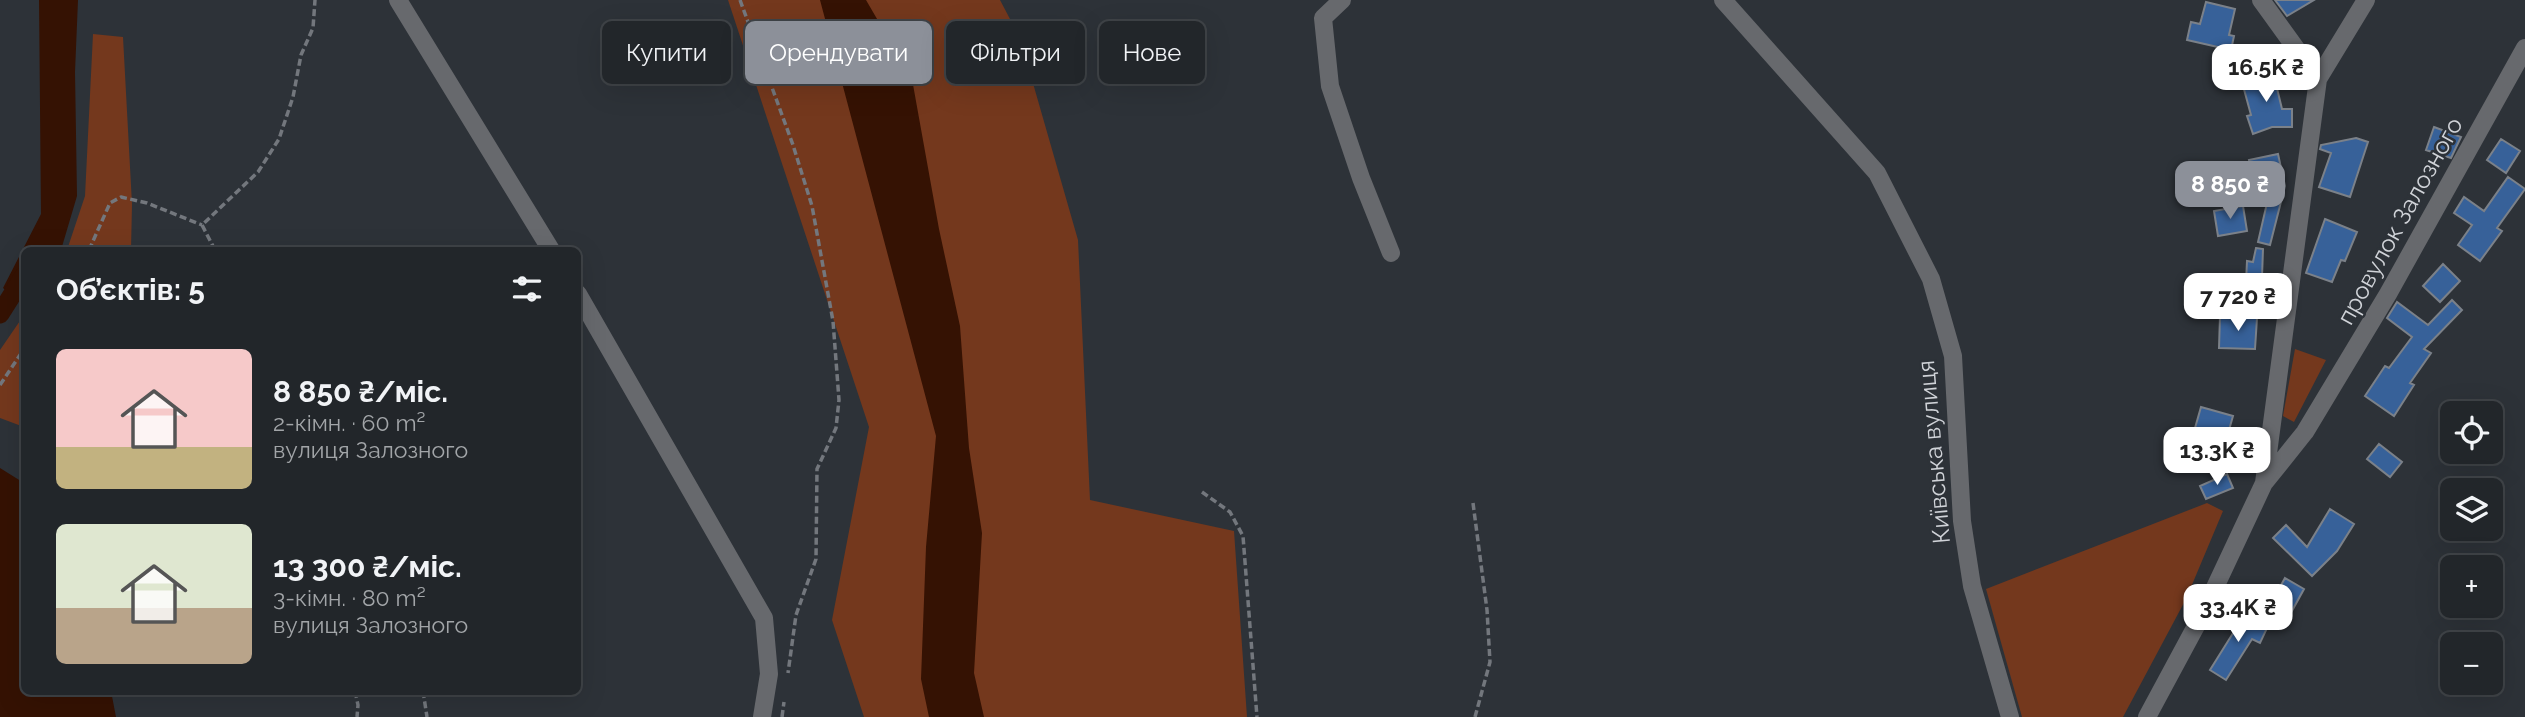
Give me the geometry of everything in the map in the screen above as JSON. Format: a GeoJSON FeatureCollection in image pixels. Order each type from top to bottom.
{"type":"FeatureCollection","features":[{"type":"Feature","properties":{"kind":"street"},"geometry":{"type":"LineString","coordinates":[[398,0],[549,247]]}},
{"type":"Feature","properties":{"kind":"street"},"geometry":{"type":"LineString","coordinates":[[1342,0],[1323,18],[1330,86],[1361,178],[1391,253]]}},
{"type":"Feature","properties":{"kind":"street","name":"Київська вулиця"},"geometry":{"type":"LineString","coordinates":[[1723,0],[1877,173],[1931,279],[1953,356],[1962,521],[1972,586],[2010,717]]}},
{"type":"Feature","properties":{"kind":"street"},"geometry":{"type":"LineString","coordinates":[[2261,0],[2318,79]]}},
{"type":"Feature","properties":{"kind":"street"},"geometry":{"type":"LineString","coordinates":[[2147,717],[2203,613],[2264,483],[2318,79],[2366,0]]}},
{"type":"Feature","properties":{"kind":"street","name":"провулок Залозного"},"geometry":{"type":"LineString","coordinates":[[2264,483],[2305,432],[2381,306],[2525,48]]}},
{"type":"Feature","properties":{"kind":"street"},"geometry":{"type":"LineString","coordinates":[[581,299],[764,618],[769,674],[762,717]]}},
{"type":"Feature","properties":{"kind":"path"},"geometry":{"type":"LineString","coordinates":[[202,225],[258,172],[279,139],[293,97],[301,55],[313,28],[315,0]]}},
{"type":"Feature","properties":{"kind":"path"},"geometry":{"type":"LineString","coordinates":[[740,0],[793,145],[812,206],[833,321],[839,400],[836,428],[817,469],[816,559],[796,615],[787,676]]}},
{"type":"Feature","properties":{"kind":"path"},"geometry":{"type":"LineString","coordinates":[[90,247],[110,203],[121,197],[147,203],[202,225],[213,247]]}},
{"type":"Feature","properties":{"kind":"path"},"geometry":{"type":"LineString","coordinates":[[0,385],[21,354]]}},
{"type":"Feature","properties":{"kind":"path"},"geometry":{"type":"LineString","coordinates":[[1202,492],[1230,512],[1243,536],[1258,717]]}},
{"type":"Feature","properties":{"kind":"path"},"geometry":{"type":"LineString","coordinates":[[1473,503],[1487,610],[1490,662],[1475,717]]}},
{"type":"Feature","properties":{"kind":"path"},"geometry":{"type":"LineString","coordinates":[[356,695],[357,717]]}},
{"type":"Feature","properties":{"kind":"path"},"geometry":{"type":"LineString","coordinates":[[424,695],[427,717]]}},
{"type":"Feature","properties":{"kind":"path"},"geometry":{"type":"LineString","coordinates":[[782,717],[784,700]]}},
{"type":"Feature","properties":{"kind":"shaded area"},"geometry":{"type":"Polygon","coordinates":[[[39,0],[78,0],[75,72],[77,196],[62,247],[24,247],[41,214],[39,0]]]}},
{"type":"Feature","properties":{"kind":"shaded area"},"geometry":{"type":"Polygon","coordinates":[[[728,0],[1000,0],[1011,21],[946,21],[946,84],[1033,84],[1078,240],[1090,500],[1234,531],[1247,717],[864,717],[832,620],[869,427],[756,84],[932,84],[932,21],[745,21],[745,51],[728,0]]]}},
{"type":"Feature","properties":{"kind":"shaded area"},"geometry":{"type":"Polygon","coordinates":[[[820,0],[866,0],[878,21],[826,21],[820,0]]]}},
{"type":"Feature","properties":{"kind":"shaded area"},"geometry":{"type":"Polygon","coordinates":[[[93,34],[123,37],[132,204],[131,247],[68,247],[85,196],[93,34]]]}},
{"type":"Feature","properties":{"kind":"shaded area"},"geometry":{"type":"Polygon","coordinates":[[[842,84],[913,84],[960,326],[969,448],[982,533],[974,673],[984,717],[929,717],[921,679],[926,547],[936,436],[842,84]]]}},
{"type":"Feature","properties":{"kind":"shaded area"},"geometry":{"type":"Polygon","coordinates":[[[21,253],[21,303],[3,288],[21,253]]]}},
{"type":"Feature","properties":{"kind":"shaded area"},"geometry":{"type":"Polygon","coordinates":[[[21,319],[21,426],[0,418],[0,350],[21,319]]]}},
{"type":"Feature","properties":{"kind":"shaded area"},"geometry":{"type":"Polygon","coordinates":[[[2295,349],[2326,360],[2294,422],[2283,416],[2295,349]]]}},
{"type":"Feature","properties":{"kind":"shaded area"},"geometry":{"type":"Polygon","coordinates":[[[0,468],[21,481],[21,695],[112,695],[116,717],[0,717],[0,468]]]}},
{"type":"Feature","properties":{"kind":"shaded area"},"geometry":{"type":"Polygon","coordinates":[[[2207,503],[2223,511],[2186,599],[2123,717],[2022,717],[1986,589],[2207,503]]]}},
{"type":"Feature","properties":{"kind":"building"},"geometry":{"type":"Polygon","coordinates":[[[2275,0],[2314,0],[2287,16],[2275,0]]]}},
{"type":"Feature","properties":{"kind":"building"},"geometry":{"type":"Polygon","coordinates":[[[2206,2],[2235,9],[2229,35],[2234,36],[2231,50],[2187,40],[2191,22],[2200,24],[2206,2]]]}},
{"type":"Feature","properties":{"kind":"building"},"geometry":{"type":"Polygon","coordinates":[[[2286,55],[2292,67],[2273,72],[2269,59],[2286,55]]]}},
{"type":"Feature","properties":{"kind":"building"},"geometry":{"type":"Polygon","coordinates":[[[2273,72],[2282,109],[2292,109],[2292,127],[2272,127],[2253,134],[2247,116],[2251,115],[2242,82],[2273,72]]]}},
{"type":"Feature","properties":{"kind":"building"},"geometry":{"type":"Polygon","coordinates":[[[2434,127],[2461,137],[2451,158],[2426,150],[2434,127]]]}},
{"type":"Feature","properties":{"kind":"building"},"geometry":{"type":"Polygon","coordinates":[[[2356,138],[2368,142],[2350,197],[2319,187],[2331,153],[2320,149],[2321,145],[2356,138]]]}},
{"type":"Feature","properties":{"kind":"building"},"geometry":{"type":"Polygon","coordinates":[[[2501,139],[2520,151],[2506,173],[2487,160],[2501,139]]]}},
{"type":"Feature","properties":{"kind":"building"},"geometry":{"type":"Polygon","coordinates":[[[2278,154],[2285,186],[2270,245],[2258,242],[2273,177],[2254,182],[2249,160],[2278,154]]]}},
{"type":"Feature","properties":{"kind":"building"},"geometry":{"type":"Polygon","coordinates":[[[2508,177],[2525,189],[2497,228],[2502,231],[2480,261],[2458,245],[2472,225],[2454,213],[2464,197],[2484,211],[2508,177]]]}},
{"type":"Feature","properties":{"kind":"building"},"geometry":{"type":"Polygon","coordinates":[[[2243,206],[2247,231],[2218,236],[2214,211],[2243,206]]]}},
{"type":"Feature","properties":{"kind":"building"},"geometry":{"type":"Polygon","coordinates":[[[2325,219],[2357,232],[2345,261],[2341,260],[2332,282],[2306,273],[2325,219]]]}},
{"type":"Feature","properties":{"kind":"building"},"geometry":{"type":"Polygon","coordinates":[[[2256,248],[2263,249],[2261,305],[2245,304],[2247,261],[2253,262],[2256,248]]]}},
{"type":"Feature","properties":{"kind":"building"},"geometry":{"type":"Polygon","coordinates":[[[2443,264],[2460,281],[2440,302],[2423,286],[2443,264]]]}},
{"type":"Feature","properties":{"kind":"building"},"geometry":{"type":"Polygon","coordinates":[[[2452,300],[2462,310],[2424,349],[2431,353],[2410,383],[2414,385],[2394,416],[2365,396],[2385,366],[2389,368],[2412,337],[2387,318],[2397,302],[2428,325],[2452,300]]]}},
{"type":"Feature","properties":{"kind":"building"},"geometry":{"type":"Polygon","coordinates":[[[2220,316],[2257,318],[2255,349],[2219,348],[2220,316]]]}},
{"type":"Feature","properties":{"kind":"building"},"geometry":{"type":"Polygon","coordinates":[[[2201,407],[2233,416],[2225,444],[2193,435],[2201,407]]]}},
{"type":"Feature","properties":{"kind":"building"},"geometry":{"type":"Polygon","coordinates":[[[2379,444],[2402,462],[2390,477],[2367,459],[2379,444]]]}},
{"type":"Feature","properties":{"kind":"building"},"geometry":{"type":"Polygon","coordinates":[[[2227,474],[2233,488],[2206,499],[2200,486],[2227,474]]]}},
{"type":"Feature","properties":{"kind":"building"},"geometry":{"type":"Polygon","coordinates":[[[2330,509],[2354,524],[2337,551],[2312,576],[2273,538],[2286,525],[2307,547],[2330,509]]]}},
{"type":"Feature","properties":{"kind":"building"},"geometry":{"type":"Polygon","coordinates":[[[2285,578],[2304,589],[2288,618],[2269,607],[2285,578]]]}},
{"type":"Feature","properties":{"kind":"building"},"geometry":{"type":"Polygon","coordinates":[[[2240,612],[2268,626],[2260,643],[2252,639],[2226,680],[2210,670],[2235,630],[2231,628],[2240,612]]]}},
{"type":"Feature","properties":{"kind":"waterway"},"geometry":{"type":"LineString","coordinates":[[0,314],[21,281]]}}]}
